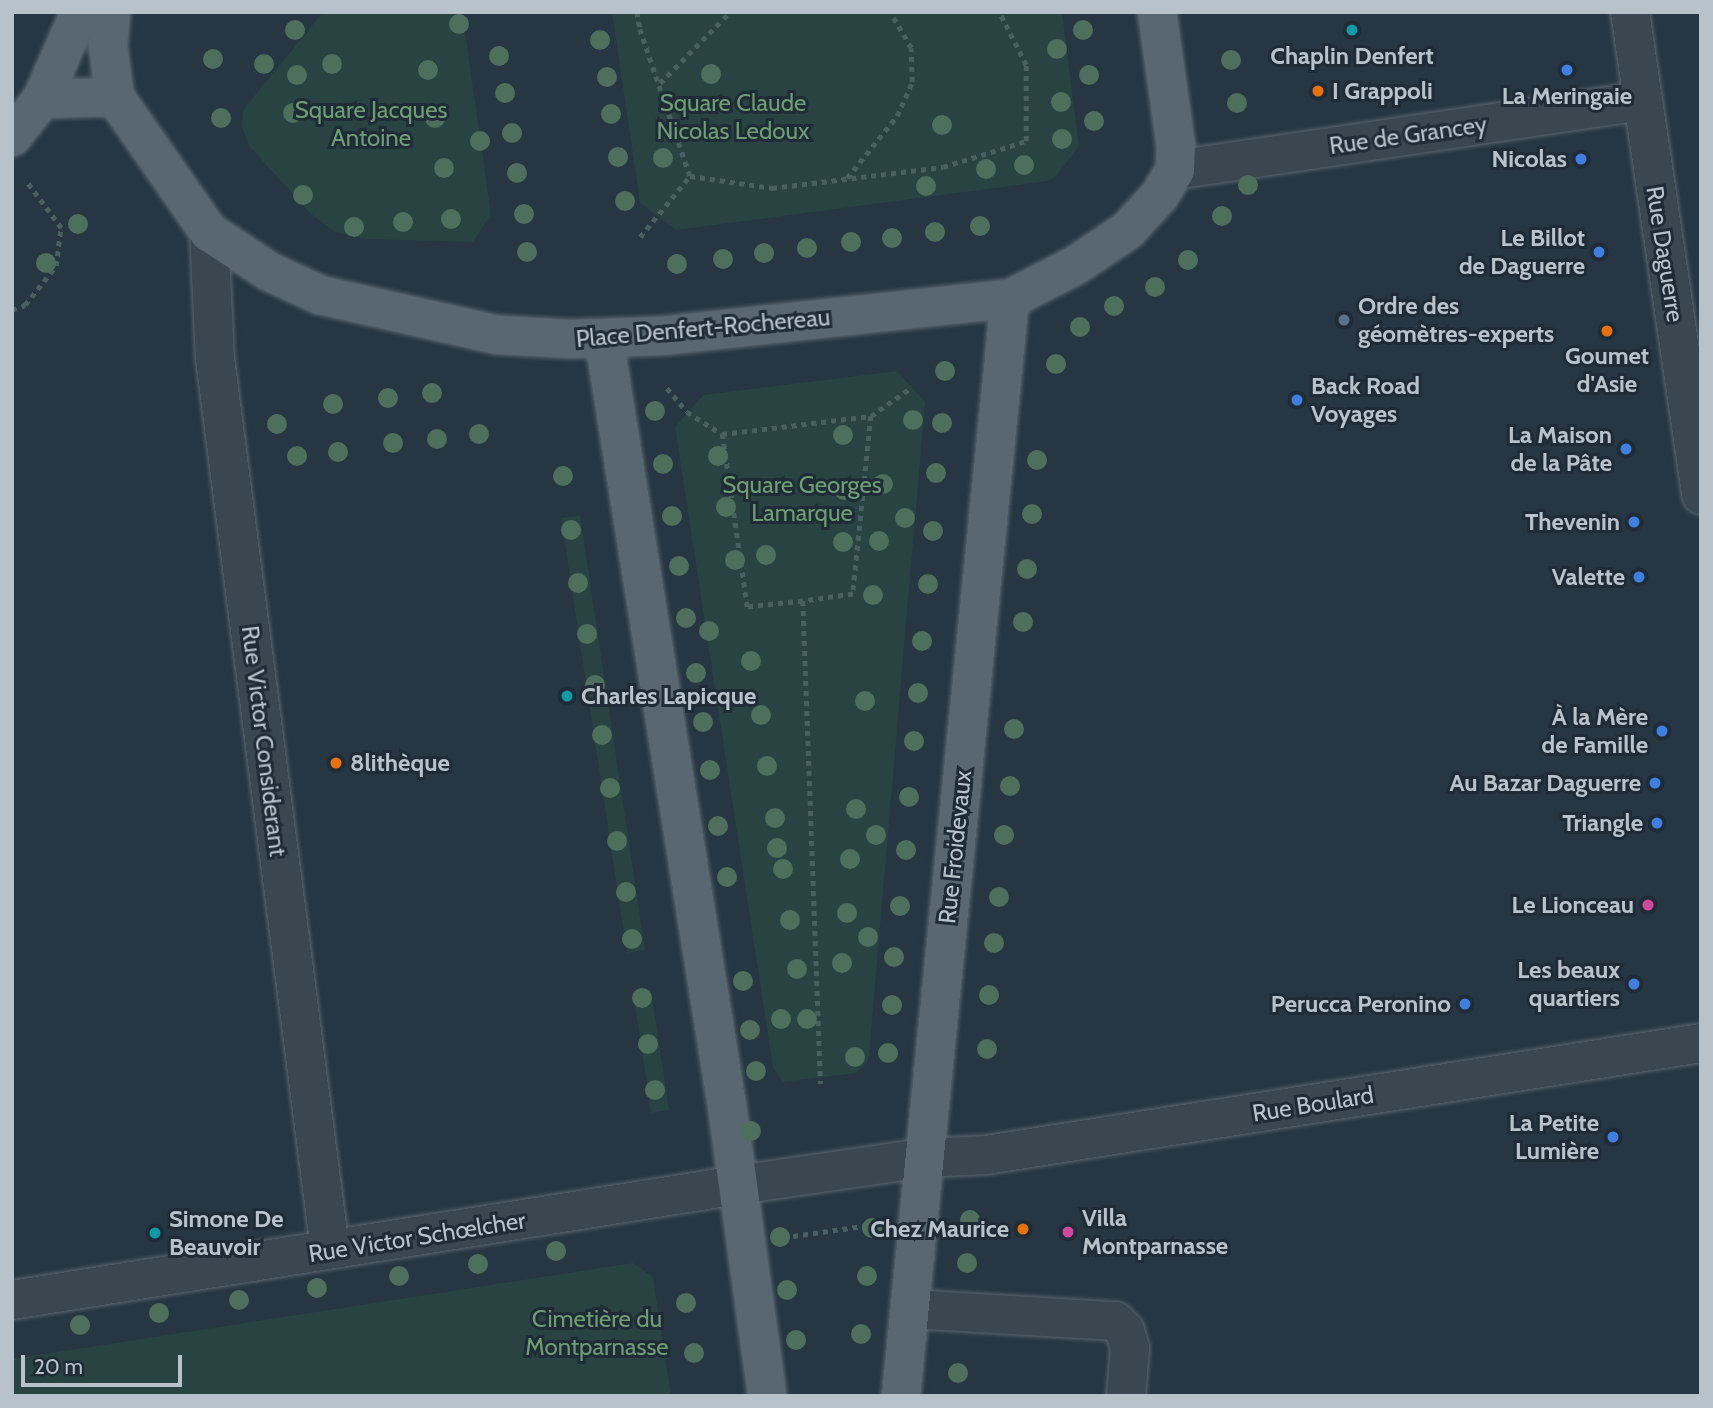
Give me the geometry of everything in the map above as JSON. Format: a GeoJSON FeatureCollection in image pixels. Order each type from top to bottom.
{"type":"FeatureCollection","features":[{"type":"Feature","properties":{"kind":"main road"},"geometry":{"type":"LineString","coordinates":[[16,154],[80,12]]}},
{"type":"Feature","properties":{"kind":"main road","name":"Place Denfert-Rochereau"},"geometry":{"type":"LineString","coordinates":[[111,12],[108,46],[115,97],[209,232],[270,272],[320,295],[498,335],[604,339],[1010,299],[1076,265],[1128,230],[1160,195],[1175,170]]}},
{"type":"Feature","properties":{"kind":"main road"},"geometry":{"type":"LineString","coordinates":[[1157,12],[1176,147],[1175,170]]}},
{"type":"Feature","properties":{"kind":"main road"},"geometry":{"type":"LineString","coordinates":[[42,99],[115,97]]}},
{"type":"Feature","properties":{"kind":"main road","name":"Rue Froidevaux"},"geometry":{"type":"LineString","coordinates":[[901,1396],[1010,299]]}},
{"type":"Feature","properties":{"kind":"main road"},"geometry":{"type":"LineString","coordinates":[[604,339],[738,1185],[767,1396]]}},
{"type":"Feature","properties":{"kind":"street","name":"Rue Daguerre"},"geometry":{"type":"LineString","coordinates":[[1630,12],[1701,495]]}},
{"type":"Feature","properties":{"kind":"street","name":"Rue de Grancey"},"geometry":{"type":"LineString","coordinates":[[1175,170],[1642,101]]}},
{"type":"Feature","properties":{"kind":"street","name":"Rue Victor Considerant"},"geometry":{"type":"LineString","coordinates":[[209,232],[215,358],[330,1250]]}},
{"type":"Feature","properties":{"kind":"street","name":"Rue Boulard"},"geometry":{"type":"LineString","coordinates":[[738,1185],[924,1158],[986,1155],[1701,1043]]}},
{"type":"Feature","properties":{"kind":"street","name":"Rue Victor Schœlcher"},"geometry":{"type":"LineString","coordinates":[[12,1300],[738,1185]]}},
{"type":"Feature","properties":{"kind":"street"},"geometry":{"type":"LineString","coordinates":[[910,1309],[1115,1321],[1125,1331],[1130,1348],[1126,1396]]}},
{"type":"Feature","properties":{"kind":"path"},"geometry":{"type":"LineString","coordinates":[[637,12],[640,29],[691,176]]}},
{"type":"Feature","properties":{"kind":"path"},"geometry":{"type":"LineString","coordinates":[[660,83],[730,12]]}},
{"type":"Feature","properties":{"kind":"path"},"geometry":{"type":"LineString","coordinates":[[846,178],[897,116],[912,82],[911,48],[890,12]]}},
{"type":"Feature","properties":{"kind":"path"},"geometry":{"type":"LineString","coordinates":[[691,176],[772,188],[943,167],[1026,141],[1026,65],[999,12]]}},
{"type":"Feature","properties":{"kind":"path"},"geometry":{"type":"LineString","coordinates":[[12,310],[25,304],[56,266],[61,228],[16,154]]}},
{"type":"Feature","properties":{"kind":"path"},"geometry":{"type":"LineString","coordinates":[[640,237],[691,176]]}},
{"type":"Feature","properties":{"kind":"path"},"geometry":{"type":"LineString","coordinates":[[667,388],[687,412],[722,434],[871,416],[912,387]]}},
{"type":"Feature","properties":{"kind":"path"},"geometry":{"type":"LineString","coordinates":[[722,434],[747,607],[803,601],[853,594],[871,416]]}},
{"type":"Feature","properties":{"kind":"path"},"geometry":{"type":"LineString","coordinates":[[803,601],[821,1084]]}},
{"type":"Feature","properties":{"kind":"path"},"geometry":{"type":"LineString","coordinates":[[781,1238],[878,1223]]}},
{"type":"Feature","properties":{"kind":"green space","name":"Square Jacques Antoine"},"geometry":{"type":"Polygon","coordinates":[[[323,12],[462,12],[491,214],[473,242],[367,239],[335,232],[311,214],[250,147],[242,128],[243,110],[323,12]]]}},
{"type":"Feature","properties":{"kind":"green space","name":"Square Claude Nicolas Ledoux"},"geometry":{"type":"Polygon","coordinates":[[[612,12],[1062,12],[1079,146],[1057,175],[1048,181],[676,230],[640,203],[612,12]]]}},
{"type":"Feature","properties":{"kind":"green space","name":"Square Georges Lamarque"},"geometry":{"type":"Polygon","coordinates":[[[897,371],[925,402],[869,1055],[867,1062],[856,1073],[783,1082],[773,1068],[675,427],[703,395],[897,371]]]}},
{"type":"Feature","properties":{"kind":"green space"},"geometry":{"type":"Polygon","coordinates":[[[580,515],[645,950],[627,953],[561,518],[580,515]]]}},
{"type":"Feature","properties":{"kind":"green space"},"geometry":{"type":"Polygon","coordinates":[[[651,989],[669,1110],[651,1113],[633,991],[651,989]]]}},
{"type":"Feature","properties":{"kind":"green space","name":"Cimetière du Montparnasse"},"geometry":{"type":"Polygon","coordinates":[[[633,1263],[653,1277],[671,1396],[12,1396],[12,1359],[633,1263]]]}},
{"type":"Feature","properties":{"kind":"place","name":"Chaplin Denfert"},"geometry":{"type":"Point","coordinates":[1352,30]}},
{"type":"Feature","properties":{"kind":"place","name":"La Meringaie"},"geometry":{"type":"Point","coordinates":[1567,70]}},
{"type":"Feature","properties":{"kind":"place","name":"I Grappoli"},"geometry":{"type":"Point","coordinates":[1318,91]}},
{"type":"Feature","properties":{"kind":"place","name":"Nicolas"},"geometry":{"type":"Point","coordinates":[1581,159]}},
{"type":"Feature","properties":{"kind":"place","name":"Le Billot de Daguerre"},"geometry":{"type":"Point","coordinates":[1599,252]}},
{"type":"Feature","properties":{"kind":"place","name":"Ordre des géomètres-experts"},"geometry":{"type":"Point","coordinates":[1344,320]}},
{"type":"Feature","properties":{"kind":"place","name":"Goumet d'Asie"},"geometry":{"type":"Point","coordinates":[1607,331]}},
{"type":"Feature","properties":{"kind":"place","name":"Back Road Voyages"},"geometry":{"type":"Point","coordinates":[1297,400]}},
{"type":"Feature","properties":{"kind":"place","name":"La Maison de la Pâte"},"geometry":{"type":"Point","coordinates":[1626,449]}},
{"type":"Feature","properties":{"kind":"place","name":"Thevenin"},"geometry":{"type":"Point","coordinates":[1634,522]}},
{"type":"Feature","properties":{"kind":"place","name":"Valette"},"geometry":{"type":"Point","coordinates":[1639,577]}},
{"type":"Feature","properties":{"kind":"place","name":"Charles Lapicque"},"geometry":{"type":"Point","coordinates":[567,696]}},
{"type":"Feature","properties":{"kind":"place","name":"À la Mère de Famille"},"geometry":{"type":"Point","coordinates":[1662,731]}},
{"type":"Feature","properties":{"kind":"place","name":"8lithèque"},"geometry":{"type":"Point","coordinates":[336,763]}},
{"type":"Feature","properties":{"kind":"place","name":"Au Bazar Daguerre"},"geometry":{"type":"Point","coordinates":[1655,783]}},
{"type":"Feature","properties":{"kind":"place","name":"Triangle"},"geometry":{"type":"Point","coordinates":[1657,823]}},
{"type":"Feature","properties":{"kind":"place","name":"Le Lionceau"},"geometry":{"type":"Point","coordinates":[1648,905]}},
{"type":"Feature","properties":{"kind":"place","name":"Les beaux quartiers"},"geometry":{"type":"Point","coordinates":[1634,984]}},
{"type":"Feature","properties":{"kind":"place","name":"Perucca Peronino"},"geometry":{"type":"Point","coordinates":[1465,1004]}},
{"type":"Feature","properties":{"kind":"place","name":"La Petite Lumière"},"geometry":{"type":"Point","coordinates":[1613,1137]}},
{"type":"Feature","properties":{"kind":"place","name":"Chez Maurice"},"geometry":{"type":"Point","coordinates":[1023,1229]}},
{"type":"Feature","properties":{"kind":"place","name":"Villa Montparnasse"},"geometry":{"type":"Point","coordinates":[1068,1232]}},
{"type":"Feature","properties":{"kind":"place","name":"Simone De Beauvoir"},"geometry":{"type":"Point","coordinates":[155,1233]}}]}
